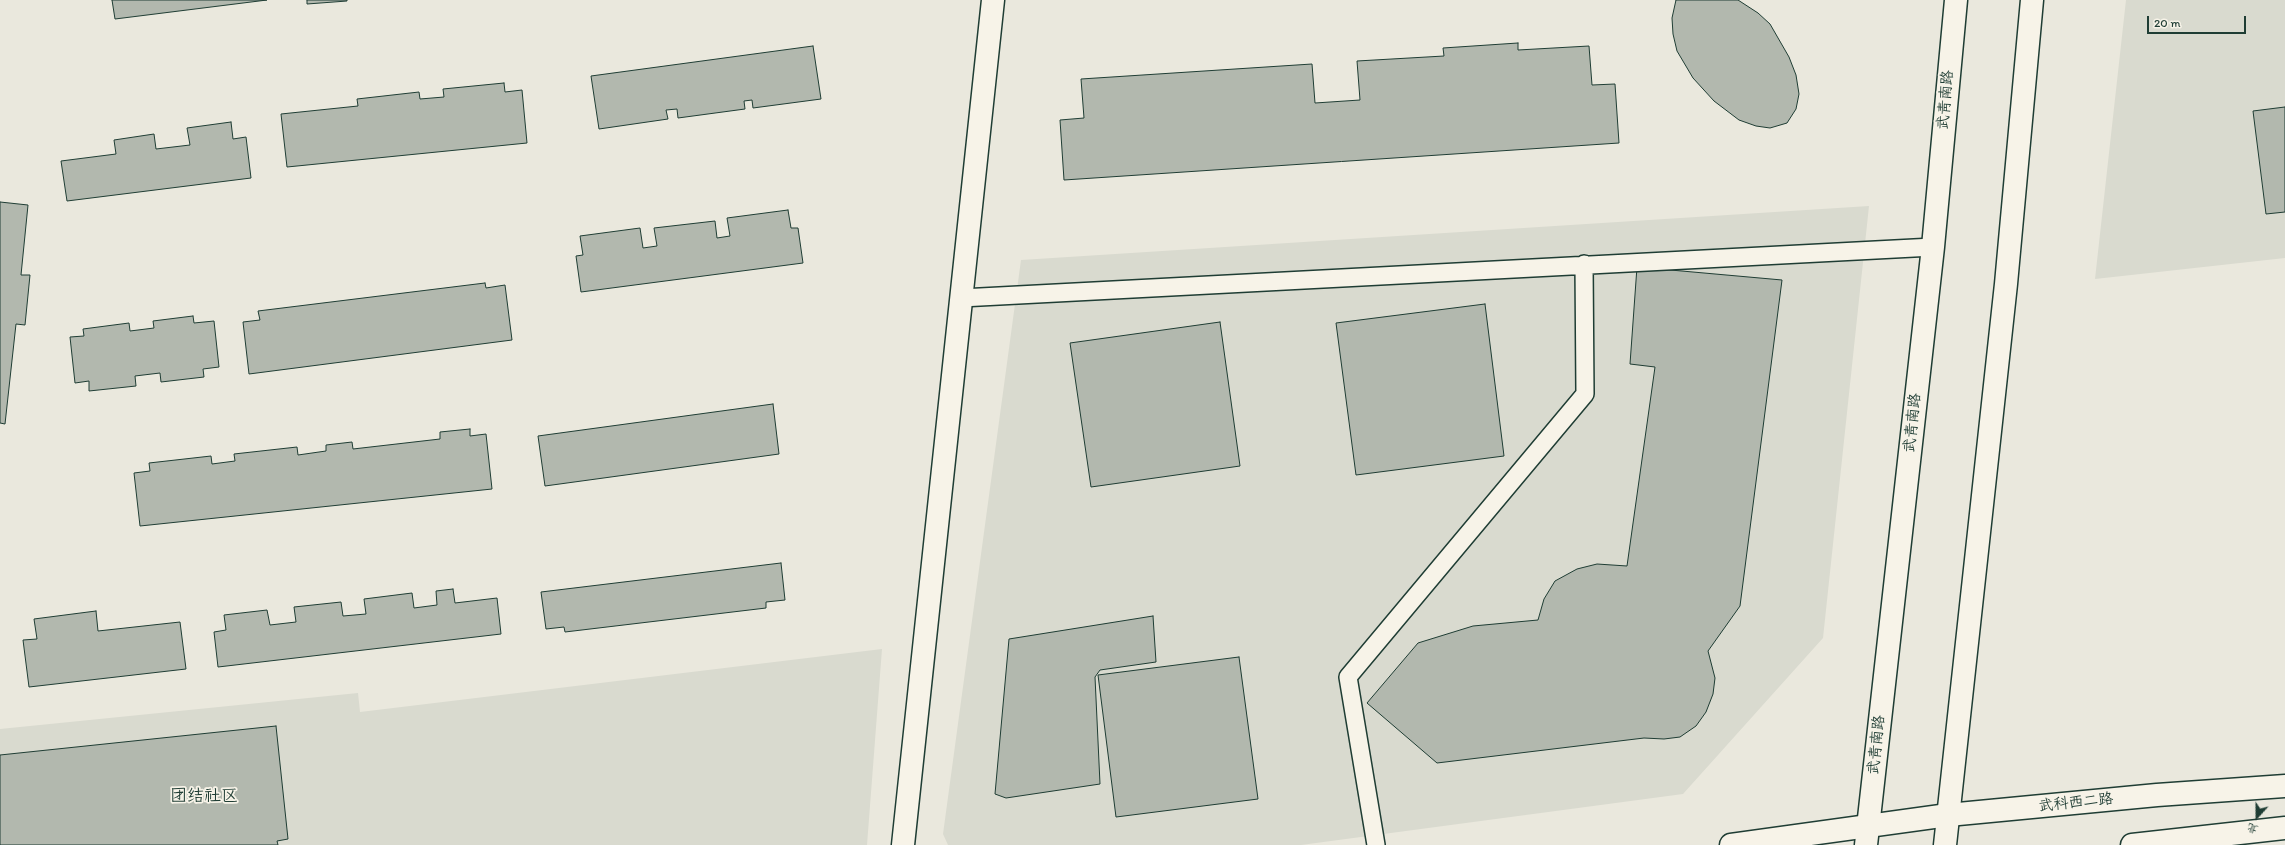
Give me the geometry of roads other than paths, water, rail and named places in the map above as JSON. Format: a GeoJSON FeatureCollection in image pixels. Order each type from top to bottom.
{"type":"FeatureCollection","features":[{"type":"Feature","properties":{"kind":"main road"},"geometry":{"type":"LineString","coordinates":[[903,845],[993,0]]}},
{"type":"Feature","properties":{"kind":"main road","name":"武青南路"},"geometry":{"type":"LineString","coordinates":[[1867,836],[1933,247],[1956,0]]}},
{"type":"Feature","properties":{"kind":"main road"},"geometry":{"type":"LineString","coordinates":[[1945,845],[2005,292],[2032,0]]}},
{"type":"Feature","properties":{"kind":"main road","name":"武科西二路"},"geometry":{"type":"LineString","coordinates":[[1731,845],[1867,836],[1948,815],[2157,795],[2285,786]]}},
{"type":"Feature","properties":{"kind":"main road"},"geometry":{"type":"LineString","coordinates":[[2132,845],[2285,828]]}},
{"type":"Feature","properties":{"kind":"lane"},"geometry":{"type":"LineString","coordinates":[[961,298],[1584,264],[1933,247]]}},
{"type":"Feature","properties":{"kind":"lane"},"geometry":{"type":"LineString","coordinates":[[1376,845],[1348,677],[1585,394],[1584,264]]}},
{"type":"Feature","properties":{"kind":"district","name":"团结社区"},"geometry":{"type":"Point","coordinates":[204,797]}}]}
